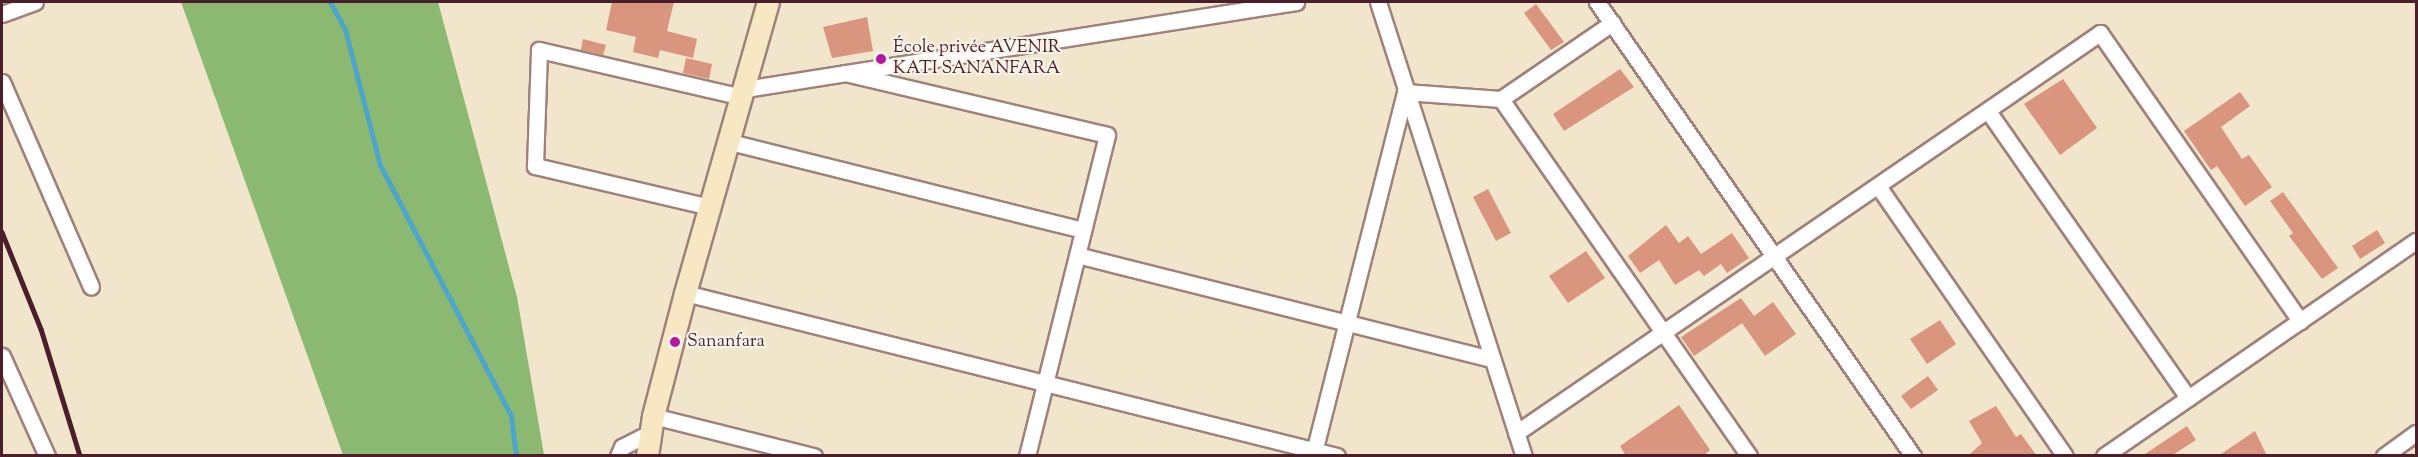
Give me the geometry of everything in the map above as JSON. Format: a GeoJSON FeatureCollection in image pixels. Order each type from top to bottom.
{"type":"FeatureCollection","features":[{"type":"Feature","properties":{"kind":"main road"},"geometry":{"type":"LineString","coordinates":[[647,456],[652,424],[685,293],[744,93],[768,2]]}},
{"type":"Feature","properties":{"kind":"street"},"geometry":{"type":"LineString","coordinates":[[2,14],[35,2]]}},
{"type":"Feature","properties":{"kind":"street"},"geometry":{"type":"LineString","coordinates":[[710,207],[535,166],[539,50],[744,93],[845,74],[1296,2]]}},
{"type":"Feature","properties":{"kind":"street"},"geometry":{"type":"LineString","coordinates":[[1378,2],[1405,92],[1524,456]]}},
{"type":"Feature","properties":{"kind":"street"},"geometry":{"type":"LineString","coordinates":[[1597,2],[1913,456]]}},
{"type":"Feature","properties":{"kind":"street"},"geometry":{"type":"LineString","coordinates":[[1405,92],[1501,99],[1612,23]]}},
{"type":"Feature","properties":{"kind":"street"},"geometry":{"type":"LineString","coordinates":[[1516,433],[2100,33],[2300,321]]}},
{"type":"Feature","properties":{"kind":"street"},"geometry":{"type":"LineString","coordinates":[[845,74],[1107,135],[1027,456]]}},
{"type":"Feature","properties":{"kind":"street"},"geometry":{"type":"LineString","coordinates":[[2,82],[91,287]]}},
{"type":"Feature","properties":{"kind":"street"},"geometry":{"type":"LineString","coordinates":[[1314,453],[1405,92]]}},
{"type":"Feature","properties":{"kind":"street"},"geometry":{"type":"LineString","coordinates":[[1501,99],[1749,456]]}},
{"type":"Feature","properties":{"kind":"street"},"geometry":{"type":"LineString","coordinates":[[1988,111],[2188,398]]}},
{"type":"Feature","properties":{"kind":"street"},"geometry":{"type":"LineString","coordinates":[[730,142],[1083,230]]}},
{"type":"Feature","properties":{"kind":"street"},"geometry":{"type":"LineString","coordinates":[[1878,186],[2066,456]]}},
{"type":"Feature","properties":{"kind":"street"},"geometry":{"type":"LineString","coordinates":[[2104,456],[2416,240]]}},
{"type":"Feature","properties":{"kind":"street"},"geometry":{"type":"LineString","coordinates":[[1077,255],[1492,359]]}},
{"type":"Feature","properties":{"kind":"street"},"geometry":{"type":"LineString","coordinates":[[685,293],[1314,453],[1337,456]]}},
{"type":"Feature","properties":{"kind":"street"},"geometry":{"type":"LineString","coordinates":[[3,364],[46,456]]}},
{"type":"Feature","properties":{"kind":"street"},"geometry":{"type":"LineString","coordinates":[[618,456],[622,447],[652,424],[814,456]]}},
{"type":"Feature","properties":{"kind":"street"},"geometry":{"type":"LineString","coordinates":[[2384,456],[2416,433]]}},
{"type":"Feature","properties":{"kind":"green space"},"geometry":{"type":"Polygon","coordinates":[[[181,2],[438,2],[517,297],[544,455],[343,455],[181,2]]]}},
{"type":"Feature","properties":{"kind":"building"},"geometry":{"type":"Polygon","coordinates":[[[612,2],[674,2],[667,31],[697,39],[693,58],[660,50],[658,58],[633,52],[636,37],[606,30],[612,2]]]}},
{"type":"Feature","properties":{"kind":"building"},"geometry":{"type":"Polygon","coordinates":[[[1536,4],[1564,42],[1551,50],[1524,13],[1536,4]]]}},
{"type":"Feature","properties":{"kind":"building"},"geometry":{"type":"Polygon","coordinates":[[[867,17],[873,51],[832,58],[823,27],[867,17]]]}},
{"type":"Feature","properties":{"kind":"building"},"geometry":{"type":"Polygon","coordinates":[[[583,39],[606,45],[603,55],[581,50],[583,39]]]}},
{"type":"Feature","properties":{"kind":"building"},"geometry":{"type":"Polygon","coordinates":[[[686,58],[712,64],[709,79],[683,73],[686,58]]]}},
{"type":"Feature","properties":{"kind":"building"},"geometry":{"type":"Polygon","coordinates":[[[1620,69],[1634,87],[1564,131],[1553,114],[1620,69]]]}},
{"type":"Feature","properties":{"kind":"building"},"geometry":{"type":"Polygon","coordinates":[[[2063,79],[2097,128],[2060,155],[2024,104],[2063,79]]]}},
{"type":"Feature","properties":{"kind":"building"},"geometry":{"type":"Polygon","coordinates":[[[2240,92],[2250,106],[2221,127],[2242,159],[2249,155],[2272,187],[2245,206],[2217,166],[2211,170],[2184,131],[2240,92]]]}},
{"type":"Feature","properties":{"kind":"building"},"geometry":{"type":"Polygon","coordinates":[[[1488,189],[1511,233],[1496,241],[1473,197],[1488,189]]]}},
{"type":"Feature","properties":{"kind":"building"},"geometry":{"type":"Polygon","coordinates":[[[2283,192],[2338,268],[2322,279],[2289,236],[2293,233],[2270,201],[2283,192]]]}},
{"type":"Feature","properties":{"kind":"building"},"geometry":{"type":"Polygon","coordinates":[[[1666,225],[1679,243],[1688,236],[1701,254],[1732,233],[1749,258],[1727,273],[1721,264],[1704,276],[1699,270],[1675,285],[1659,260],[1640,273],[1628,256],[1666,225]]]}},
{"type":"Feature","properties":{"kind":"building"},"geometry":{"type":"Polygon","coordinates":[[[2377,230],[2385,243],[2360,259],[2352,246],[2377,230]]]}},
{"type":"Feature","properties":{"kind":"building"},"geometry":{"type":"Polygon","coordinates":[[[1586,251],[1605,278],[1568,303],[1549,276],[1586,251]]]}},
{"type":"Feature","properties":{"kind":"building"},"geometry":{"type":"Polygon","coordinates":[[[1741,298],[1754,316],[1773,302],[1796,334],[1765,356],[1742,323],[1694,356],[1681,337],[1741,298]]]}},
{"type":"Feature","properties":{"kind":"building"},"geometry":{"type":"Polygon","coordinates":[[[1940,320],[1956,344],[1927,364],[1910,339],[1940,320]]]}},
{"type":"Feature","properties":{"kind":"building"},"geometry":{"type":"Polygon","coordinates":[[[1928,376],[1938,390],[1911,409],[1901,396],[1928,376]]]}},
{"type":"Feature","properties":{"kind":"building"},"geometry":{"type":"Polygon","coordinates":[[[1679,405],[1710,450],[1703,456],[1626,456],[1620,446],[1679,405]]]}},
{"type":"Feature","properties":{"kind":"building"},"geometry":{"type":"Polygon","coordinates":[[[1996,406],[2016,437],[2021,434],[2037,456],[1968,456],[1982,443],[1969,421],[1996,406]]]}},
{"type":"Feature","properties":{"kind":"building"},"geometry":{"type":"Polygon","coordinates":[[[2187,426],[2196,440],[2171,456],[2142,456],[2187,426]]]}},
{"type":"Feature","properties":{"kind":"building"},"geometry":{"type":"Polygon","coordinates":[[[2255,431],[2267,456],[2218,456],[2255,431]]]}},
{"type":"Feature","properties":{"kind":"waterway"},"geometry":{"type":"LineString","coordinates":[[330,2],[345,29],[380,165],[511,416],[516,456]]}},
{"type":"Feature","properties":{"kind":"railway"},"geometry":{"type":"LineString","coordinates":[[2,232],[41,329],[80,456]]}},
{"type":"Feature","properties":{"kind":"place","name":"École privée AVENIR KATI SANANFARA"},"geometry":{"type":"Point","coordinates":[881,59]}},
{"type":"Feature","properties":{"kind":"place","name":"Sananfara"},"geometry":{"type":"Point","coordinates":[675,342]}}]}
